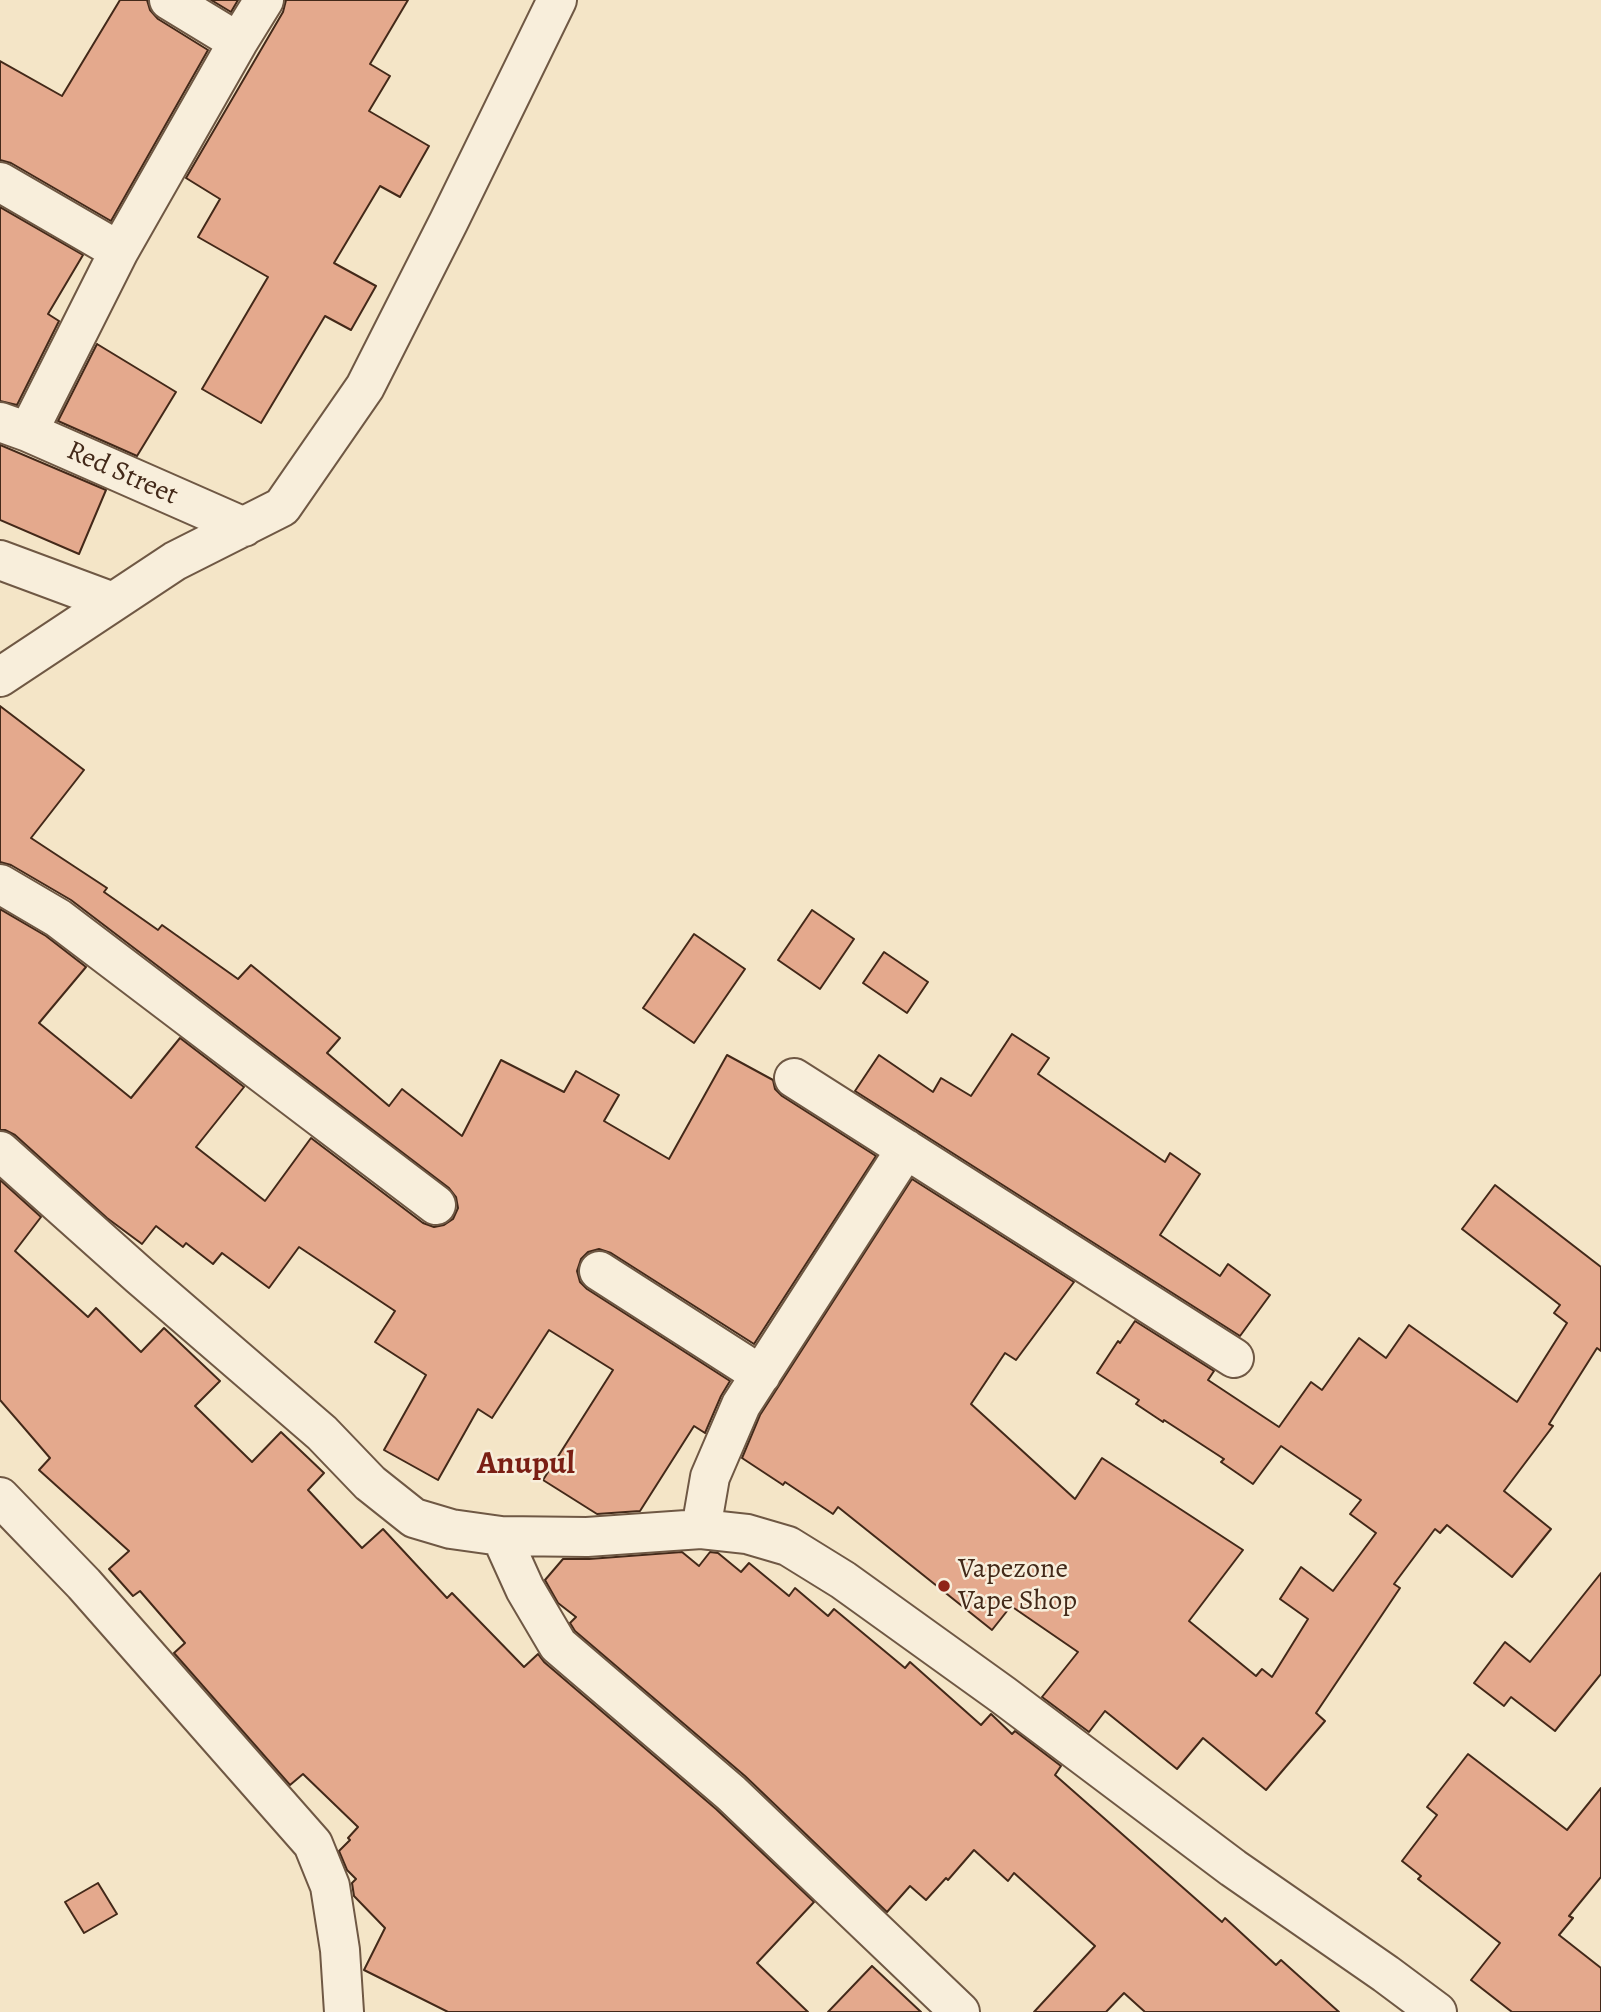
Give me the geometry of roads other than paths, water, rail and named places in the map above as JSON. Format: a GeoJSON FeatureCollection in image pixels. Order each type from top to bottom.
{"type":"FeatureCollection","features":[{"type":"Feature","properties":{"kind":"street"},"geometry":{"type":"LineString","coordinates":[[169,0],[238,42]]}},
{"type":"Feature","properties":{"kind":"street"},"geometry":{"type":"LineString","coordinates":[[14,427],[264,0]]}},
{"type":"Feature","properties":{"kind":"street"},"geometry":{"type":"LineString","coordinates":[[0,677],[175,561],[282,507],[365,387],[557,0]]}},
{"type":"Feature","properties":{"kind":"street"},"geometry":{"type":"LineString","coordinates":[[0,182],[119,251]]}},
{"type":"Feature","properties":{"kind":"street","name":"Red Street"},"geometry":{"type":"LineString","coordinates":[[14,427],[244,527]]}},
{"type":"Feature","properties":{"kind":"street"},"geometry":{"type":"LineString","coordinates":[[0,561],[113,602]]}},
{"type":"Feature","properties":{"kind":"street"},"geometry":{"type":"LineString","coordinates":[[0,884],[58,918],[436,1205]]}},
{"type":"Feature","properties":{"kind":"street"},"geometry":{"type":"LineString","coordinates":[[794,1078],[1234,1358]]}},
{"type":"Feature","properties":{"kind":"street"},"geometry":{"type":"LineString","coordinates":[[701,1530],[710,1477],[741,1405],[906,1149]]}},
{"type":"Feature","properties":{"kind":"street"},"geometry":{"type":"LineString","coordinates":[[0,1151],[323,1433],[370,1483],[414,1518],[452,1529],[501,1536],[587,1537],[701,1530],[747,1534],[788,1546],[843,1580],[1003,1695],[1233,1868],[1437,2012]]}},
{"type":"Feature","properties":{"kind":"street"},"geometry":{"type":"LineString","coordinates":[[599,1271],[761,1375]]}},
{"type":"Feature","properties":{"kind":"street"},"geometry":{"type":"LineString","coordinates":[[0,1497],[84,1584],[313,1844],[330,1886],[340,1950],[344,2012]]}},
{"type":"Feature","properties":{"kind":"street"},"geometry":{"type":"LineString","coordinates":[[501,1536],[525,1589],[558,1645],[731,1793],[960,2012]]}},
{"type":"Feature","properties":{"kind":"place","name":"Vapezone Vape Shop"},"geometry":{"type":"Point","coordinates":[944,1586]}},
{"type":"Feature","properties":{"kind":"district","name":"Anupul"},"geometry":{"type":"Point","coordinates":[526,1465]}}]}
